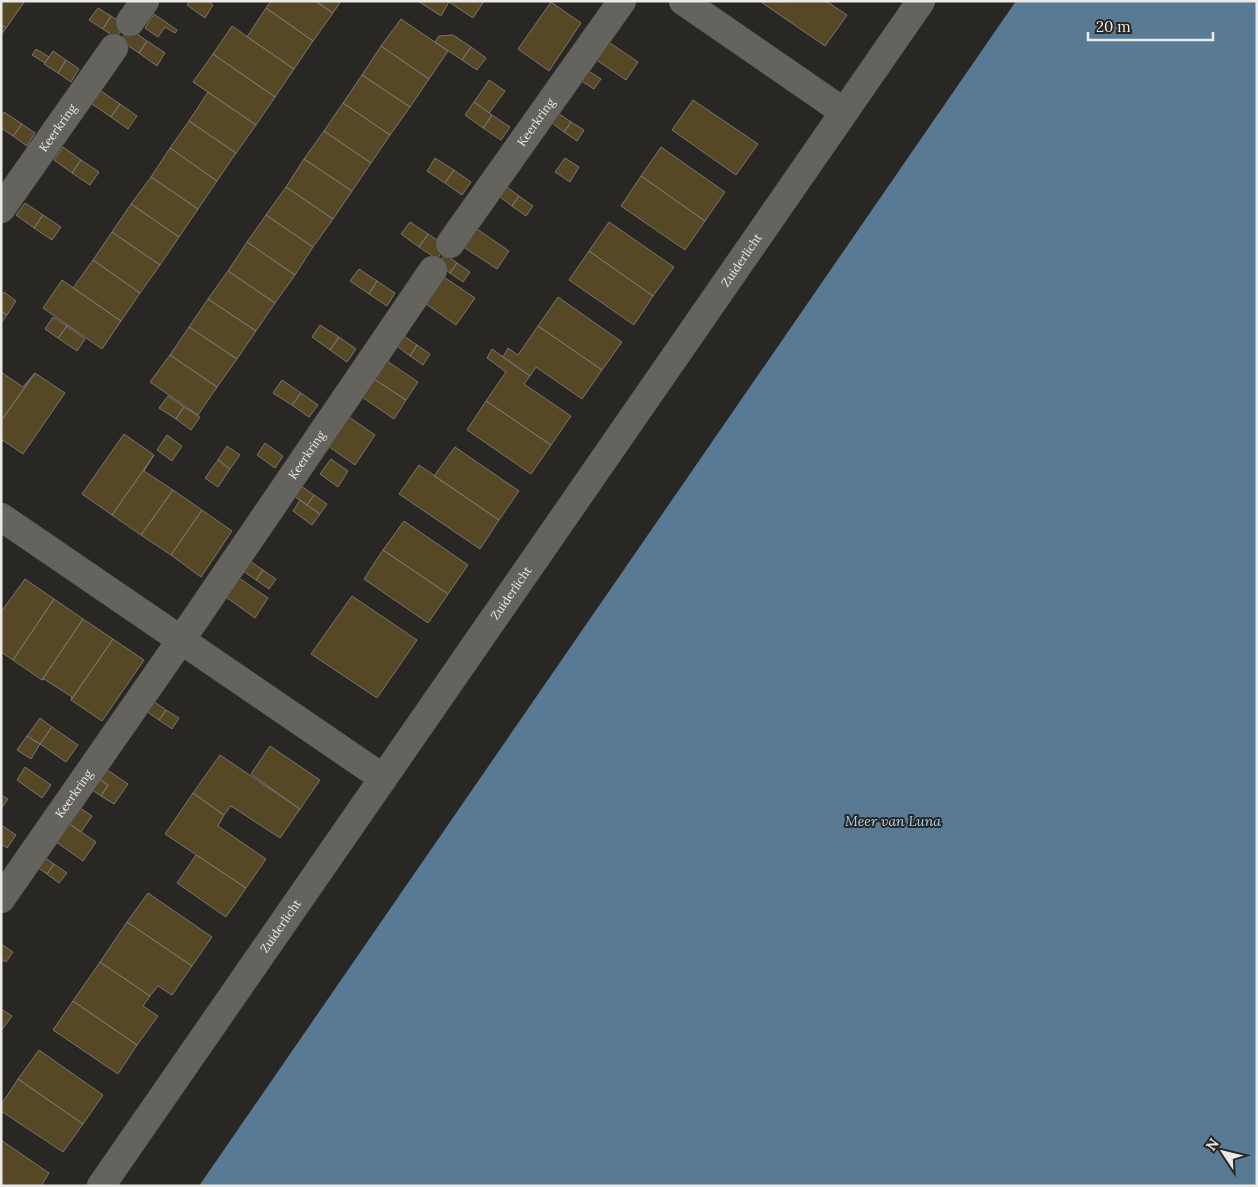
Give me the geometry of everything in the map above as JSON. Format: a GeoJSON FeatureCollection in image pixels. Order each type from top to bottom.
{"type":"FeatureCollection","features":[{"type":"Feature","properties":{"kind":"street","name":"Keerkring"},"geometry":{"type":"LineString","coordinates":[[450,244],[622,1]]}},
{"type":"Feature","properties":{"kind":"street"},"geometry":{"type":"LineString","coordinates":[[683,1],[844,112]]}},
{"type":"Feature","properties":{"kind":"street","name":"Zuiderlicht"},"geometry":{"type":"LineString","coordinates":[[101,1186],[921,1]]}},
{"type":"Feature","properties":{"kind":"street","name":"Keerkring"},"geometry":{"type":"LineString","coordinates":[[1,209],[114,48]]}},
{"type":"Feature","properties":{"kind":"street","name":"Keerkring"},"geometry":{"type":"LineString","coordinates":[[1,899],[181,640],[432,270]]}},
{"type":"Feature","properties":{"kind":"street"},"geometry":{"type":"LineString","coordinates":[[1,517],[383,778]]}},
{"type":"Feature","properties":{"kind":"water","name":"Meer van Luna"},"geometry":{"type":"Polygon","coordinates":[[[1016,1],[1257,1],[1257,1186],[199,1186],[1016,1]]]}},
{"type":"Feature","properties":{"kind":"building"},"geometry":{"type":"Polygon","coordinates":[[[1,1],[25,1],[6,28],[1,24],[1,1]]]}},
{"type":"Feature","properties":{"kind":"building"},"geometry":{"type":"Polygon","coordinates":[[[190,1],[208,1],[213,5],[205,18],[187,5],[190,1]]]}},
{"type":"Feature","properties":{"kind":"building"},"geometry":{"type":"Polygon","coordinates":[[[271,1],[315,1],[333,13],[313,41],[266,8],[271,1]]]}},
{"type":"Feature","properties":{"kind":"building"},"geometry":{"type":"Polygon","coordinates":[[[315,1],[341,1],[333,13],[315,1]]]}},
{"type":"Feature","properties":{"kind":"building"},"geometry":{"type":"Polygon","coordinates":[[[418,1],[484,1],[473,18],[449,2],[441,16],[418,1]]]}},
{"type":"Feature","properties":{"kind":"building"},"geometry":{"type":"Polygon","coordinates":[[[826,1],[847,15],[825,46],[761,2],[826,1]]]}},
{"type":"Feature","properties":{"kind":"building"},"geometry":{"type":"Polygon","coordinates":[[[551,2],[581,23],[549,71],[518,49],[551,2]]]}},
{"type":"Feature","properties":{"kind":"building"},"geometry":{"type":"Polygon","coordinates":[[[98,8],[111,16],[103,29],[89,20],[98,8]]]}},
{"type":"Feature","properties":{"kind":"building"},"geometry":{"type":"Polygon","coordinates":[[[266,8],[313,41],[294,69],[247,37],[266,8]]]}},
{"type":"Feature","properties":{"kind":"building"},"geometry":{"type":"Polygon","coordinates":[[[154,14],[177,30],[175,33],[165,27],[158,37],[145,28],[154,14]]]}},
{"type":"Feature","properties":{"kind":"building"},"geometry":{"type":"Polygon","coordinates":[[[111,16],[125,25],[116,38],[103,29],[111,16]]]}},
{"type":"Feature","properties":{"kind":"building"},"geometry":{"type":"Polygon","coordinates":[[[401,19],[448,51],[429,79],[381,46],[401,19]]]}},
{"type":"Feature","properties":{"kind":"building"},"geometry":{"type":"Polygon","coordinates":[[[1,24],[6,28],[1,35],[1,24]]]}},
{"type":"Feature","properties":{"kind":"building"},"geometry":{"type":"Polygon","coordinates":[[[232,26],[294,69],[275,97],[213,54],[232,26]]]}},
{"type":"Feature","properties":{"kind":"building"},"geometry":{"type":"Polygon","coordinates":[[[129,28],[147,41],[139,53],[121,41],[129,28]]]}},
{"type":"Feature","properties":{"kind":"building"},"geometry":{"type":"Polygon","coordinates":[[[453,35],[471,47],[462,60],[435,42],[439,36],[453,35]]]}},
{"type":"Feature","properties":{"kind":"building"},"geometry":{"type":"Polygon","coordinates":[[[147,41],[165,53],[157,66],[139,53],[147,41]]]}},
{"type":"Feature","properties":{"kind":"building"},"geometry":{"type":"Polygon","coordinates":[[[607,41],[638,62],[626,80],[595,59],[607,41]]]}},
{"type":"Feature","properties":{"kind":"building"},"geometry":{"type":"Polygon","coordinates":[[[381,46],[429,79],[410,107],[362,75],[381,46]]]}},
{"type":"Feature","properties":{"kind":"building"},"geometry":{"type":"Polygon","coordinates":[[[471,47],[486,58],[477,70],[462,60],[471,47]]]}},
{"type":"Feature","properties":{"kind":"building"},"geometry":{"type":"Polygon","coordinates":[[[36,49],[49,57],[45,63],[32,55],[36,49]]]}},
{"type":"Feature","properties":{"kind":"building"},"geometry":{"type":"Polygon","coordinates":[[[53,51],[66,60],[58,73],[44,64],[53,51]]]}},
{"type":"Feature","properties":{"kind":"building"},"geometry":{"type":"Polygon","coordinates":[[[213,54],[275,97],[256,125],[193,82],[213,54]]]}},
{"type":"Feature","properties":{"kind":"building"},"geometry":{"type":"Polygon","coordinates":[[[66,60],[79,69],[71,82],[58,73],[66,60]]]}},
{"type":"Feature","properties":{"kind":"building"},"geometry":{"type":"Polygon","coordinates":[[[587,70],[601,79],[594,89],[580,80],[587,70]]]}},
{"type":"Feature","properties":{"kind":"building"},"geometry":{"type":"Polygon","coordinates":[[[362,75],[410,107],[390,135],[343,103],[362,75]]]}},
{"type":"Feature","properties":{"kind":"building"},"geometry":{"type":"Polygon","coordinates":[[[489,80],[505,91],[489,113],[474,102],[489,80]]]}},
{"type":"Feature","properties":{"kind":"building"},"geometry":{"type":"Polygon","coordinates":[[[101,91],[120,104],[111,117],[92,104],[101,91]]]}},
{"type":"Feature","properties":{"kind":"building"},"geometry":{"type":"Polygon","coordinates":[[[208,92],[256,125],[236,153],[189,121],[208,92]]]}},
{"type":"Feature","properties":{"kind":"building"},"geometry":{"type":"Polygon","coordinates":[[[693,100],[758,144],[736,175],[672,130],[693,100]]]}},
{"type":"Feature","properties":{"kind":"building"},"geometry":{"type":"Polygon","coordinates":[[[474,102],[492,115],[483,128],[465,115],[474,102]]]}},
{"type":"Feature","properties":{"kind":"building"},"geometry":{"type":"Polygon","coordinates":[[[343,103],[390,135],[371,163],[324,131],[343,103]]]}},
{"type":"Feature","properties":{"kind":"building"},"geometry":{"type":"Polygon","coordinates":[[[120,104],[137,116],[128,129],[111,117],[120,104]]]}},
{"type":"Feature","properties":{"kind":"building"},"geometry":{"type":"Polygon","coordinates":[[[4,112],[22,124],[13,136],[1,128],[1,116],[4,112]]]}},
{"type":"Feature","properties":{"kind":"building"},"geometry":{"type":"Polygon","coordinates":[[[558,113],[571,122],[564,132],[552,123],[558,113]]]}},
{"type":"Feature","properties":{"kind":"building"},"geometry":{"type":"Polygon","coordinates":[[[492,115],[510,127],[501,140],[483,128],[492,115]]]}},
{"type":"Feature","properties":{"kind":"building"},"geometry":{"type":"Polygon","coordinates":[[[189,121],[236,153],[217,181],[170,148],[189,121]]]}},
{"type":"Feature","properties":{"kind":"building"},"geometry":{"type":"Polygon","coordinates":[[[571,122],[584,130],[577,141],[564,132],[571,122]]]}},
{"type":"Feature","properties":{"kind":"building"},"geometry":{"type":"Polygon","coordinates":[[[22,124],[35,133],[27,146],[13,136],[22,124]]]}},
{"type":"Feature","properties":{"kind":"building"},"geometry":{"type":"Polygon","coordinates":[[[324,131],[371,163],[352,191],[304,159],[324,131]]]}},
{"type":"Feature","properties":{"kind":"building"},"geometry":{"type":"Polygon","coordinates":[[[63,147],[81,160],[72,173],[54,160],[63,147]]]}},
{"type":"Feature","properties":{"kind":"building"},"geometry":{"type":"Polygon","coordinates":[[[661,147],[725,192],[705,221],[641,176],[661,147]]]}},
{"type":"Feature","properties":{"kind":"building"},"geometry":{"type":"Polygon","coordinates":[[[170,148],[217,181],[198,209],[151,177],[170,148]]]}},
{"type":"Feature","properties":{"kind":"building"},"geometry":{"type":"Polygon","coordinates":[[[435,158],[454,170],[445,183],[427,171],[435,158]]]}},
{"type":"Feature","properties":{"kind":"building"},"geometry":{"type":"Polygon","coordinates":[[[565,158],[579,167],[570,182],[555,172],[565,158]]]}},
{"type":"Feature","properties":{"kind":"building"},"geometry":{"type":"Polygon","coordinates":[[[304,159],[352,191],[333,219],[286,187],[304,159]]]}},
{"type":"Feature","properties":{"kind":"building"},"geometry":{"type":"Polygon","coordinates":[[[81,160],[99,172],[90,185],[72,173],[81,160]]]}},
{"type":"Feature","properties":{"kind":"building"},"geometry":{"type":"Polygon","coordinates":[[[454,170],[471,182],[462,195],[445,183],[454,170]]]}},
{"type":"Feature","properties":{"kind":"building"},"geometry":{"type":"Polygon","coordinates":[[[641,176],[705,221],[685,250],[621,206],[641,176]]]}},
{"type":"Feature","properties":{"kind":"building"},"geometry":{"type":"Polygon","coordinates":[[[151,177],[198,209],[179,237],[131,204],[151,177]]]}},
{"type":"Feature","properties":{"kind":"building"},"geometry":{"type":"Polygon","coordinates":[[[286,187],[333,219],[313,247],[266,215],[286,187]]]}},
{"type":"Feature","properties":{"kind":"building"},"geometry":{"type":"Polygon","coordinates":[[[507,187],[519,196],[512,206],[500,197],[507,187]]]}},
{"type":"Feature","properties":{"kind":"building"},"geometry":{"type":"Polygon","coordinates":[[[519,196],[533,206],[526,216],[512,206],[519,196]]]}},
{"type":"Feature","properties":{"kind":"building"},"geometry":{"type":"Polygon","coordinates":[[[25,203],[43,215],[34,228],[16,215],[25,203]]]}},
{"type":"Feature","properties":{"kind":"building"},"geometry":{"type":"Polygon","coordinates":[[[131,204],[179,237],[160,265],[112,232],[131,204]]]}},
{"type":"Feature","properties":{"kind":"building"},"geometry":{"type":"Polygon","coordinates":[[[43,215],[61,227],[52,240],[34,228],[43,215]]]}},
{"type":"Feature","properties":{"kind":"building"},"geometry":{"type":"Polygon","coordinates":[[[266,215],[313,247],[295,275],[247,242],[266,215]]]}},
{"type":"Feature","properties":{"kind":"building"},"geometry":{"type":"Polygon","coordinates":[[[410,222],[428,234],[419,247],[401,234],[410,222]]]}},
{"type":"Feature","properties":{"kind":"building"},"geometry":{"type":"Polygon","coordinates":[[[609,222],[674,267],[653,296],[589,251],[609,222]]]}},
{"type":"Feature","properties":{"kind":"building"},"geometry":{"type":"Polygon","coordinates":[[[477,229],[509,251],[497,269],[465,248],[477,229]]]}},
{"type":"Feature","properties":{"kind":"building"},"geometry":{"type":"Polygon","coordinates":[[[112,232],[160,265],[140,293],[93,260],[112,232]]]}},
{"type":"Feature","properties":{"kind":"building"},"geometry":{"type":"Polygon","coordinates":[[[428,234],[446,246],[437,259],[419,247],[428,234]]]}},
{"type":"Feature","properties":{"kind":"building"},"geometry":{"type":"Polygon","coordinates":[[[247,242],[295,275],[275,303],[228,271],[247,242]]]}},
{"type":"Feature","properties":{"kind":"building"},"geometry":{"type":"Polygon","coordinates":[[[589,251],[653,296],[634,325],[569,280],[589,251]]]}},
{"type":"Feature","properties":{"kind":"building"},"geometry":{"type":"Polygon","coordinates":[[[445,254],[457,263],[450,273],[437,265],[445,254]]]}},
{"type":"Feature","properties":{"kind":"building"},"geometry":{"type":"Polygon","coordinates":[[[93,260],[140,293],[121,321],[73,288],[93,260]]]}},
{"type":"Feature","properties":{"kind":"building"},"geometry":{"type":"Polygon","coordinates":[[[457,263],[470,272],[463,282],[450,273],[457,263]]]}},
{"type":"Feature","properties":{"kind":"building"},"geometry":{"type":"Polygon","coordinates":[[[359,269],[377,281],[369,294],[350,281],[359,269]]]}},
{"type":"Feature","properties":{"kind":"building"},"geometry":{"type":"Polygon","coordinates":[[[228,271],[275,303],[256,331],[208,299],[228,271]]]}},
{"type":"Feature","properties":{"kind":"building"},"geometry":{"type":"Polygon","coordinates":[[[444,277],[475,298],[456,325],[426,304],[444,277]]]}},
{"type":"Feature","properties":{"kind":"building"},"geometry":{"type":"Polygon","coordinates":[[[62,280],[121,321],[102,349],[43,308],[62,280]]]}},
{"type":"Feature","properties":{"kind":"building"},"geometry":{"type":"Polygon","coordinates":[[[377,281],[395,293],[387,306],[369,294],[377,281]]]}},
{"type":"Feature","properties":{"kind":"building"},"geometry":{"type":"Polygon","coordinates":[[[4,292],[16,301],[7,315],[1,311],[1,296],[4,292]]]}},
{"type":"Feature","properties":{"kind":"building"},"geometry":{"type":"Polygon","coordinates":[[[558,297],[622,342],[602,370],[538,326],[558,297]]]}},
{"type":"Feature","properties":{"kind":"building"},"geometry":{"type":"Polygon","coordinates":[[[208,299],[256,331],[237,359],[189,327],[208,299]]]}},
{"type":"Feature","properties":{"kind":"building"},"geometry":{"type":"Polygon","coordinates":[[[1,311],[7,315],[1,323],[1,311]]]}},
{"type":"Feature","properties":{"kind":"building"},"geometry":{"type":"Polygon","coordinates":[[[53,317],[67,326],[58,338],[45,329],[53,317]]]}},
{"type":"Feature","properties":{"kind":"building"},"geometry":{"type":"Polygon","coordinates":[[[320,325],[339,337],[330,350],[312,337],[320,325]]]}},
{"type":"Feature","properties":{"kind":"building"},"geometry":{"type":"Polygon","coordinates":[[[67,326],[85,339],[77,351],[58,338],[67,326]]]}},
{"type":"Feature","properties":{"kind":"building"},"geometry":{"type":"Polygon","coordinates":[[[538,326],[602,370],[582,399],[536,367],[530,376],[503,357],[508,348],[518,355],[538,326]]]}},
{"type":"Feature","properties":{"kind":"building"},"geometry":{"type":"Polygon","coordinates":[[[189,327],[237,359],[217,387],[170,355],[189,327]]]}},
{"type":"Feature","properties":{"kind":"building"},"geometry":{"type":"Polygon","coordinates":[[[404,336],[417,345],[410,356],[397,346],[404,336]]]}},
{"type":"Feature","properties":{"kind":"building"},"geometry":{"type":"Polygon","coordinates":[[[339,337],[356,349],[347,362],[330,350],[339,337]]]}},
{"type":"Feature","properties":{"kind":"building"},"geometry":{"type":"Polygon","coordinates":[[[417,345],[430,354],[423,365],[410,356],[417,345]]]}},
{"type":"Feature","properties":{"kind":"building"},"geometry":{"type":"Polygon","coordinates":[[[492,349],[530,376],[524,384],[571,416],[551,445],[486,401],[506,372],[487,358],[492,349]]]}},
{"type":"Feature","properties":{"kind":"building"},"geometry":{"type":"Polygon","coordinates":[[[170,355],[217,387],[198,415],[150,382],[170,355]]]}},
{"type":"Feature","properties":{"kind":"building"},"geometry":{"type":"Polygon","coordinates":[[[387,361],[418,382],[406,400],[374,379],[387,361]]]}},
{"type":"Feature","properties":{"kind":"building"},"geometry":{"type":"Polygon","coordinates":[[[1,372],[23,387],[35,373],[1,421],[1,372]]]}},
{"type":"Feature","properties":{"kind":"building"},"geometry":{"type":"Polygon","coordinates":[[[35,373],[65,393],[23,454],[1,439],[1,421],[35,373]]]}},
{"type":"Feature","properties":{"kind":"building"},"geometry":{"type":"Polygon","coordinates":[[[374,379],[406,400],[394,419],[362,397],[374,379]]]}},
{"type":"Feature","properties":{"kind":"building"},"geometry":{"type":"Polygon","coordinates":[[[282,380],[301,393],[292,405],[273,393],[282,380]]]}},
{"type":"Feature","properties":{"kind":"building"},"geometry":{"type":"Polygon","coordinates":[[[301,393],[318,405],[309,417],[292,405],[301,393]]]}},
{"type":"Feature","properties":{"kind":"building"},"geometry":{"type":"Polygon","coordinates":[[[168,396],[184,407],[176,419],[159,408],[168,396]]]}},
{"type":"Feature","properties":{"kind":"building"},"geometry":{"type":"Polygon","coordinates":[[[486,401],[551,445],[531,474],[467,430],[486,401]]]}},
{"type":"Feature","properties":{"kind":"building"},"geometry":{"type":"Polygon","coordinates":[[[184,407],[200,417],[191,430],[176,419],[184,407]]]}},
{"type":"Feature","properties":{"kind":"building"},"geometry":{"type":"Polygon","coordinates":[[[349,417],[375,435],[355,465],[328,446],[349,417]]]}},
{"type":"Feature","properties":{"kind":"building"},"geometry":{"type":"Polygon","coordinates":[[[124,434],[154,455],[112,515],[82,494],[124,434]]]}},
{"type":"Feature","properties":{"kind":"building"},"geometry":{"type":"Polygon","coordinates":[[[167,435],[182,446],[172,461],[157,450],[167,435]]]}},
{"type":"Feature","properties":{"kind":"building"},"geometry":{"type":"Polygon","coordinates":[[[265,443],[283,456],[275,468],[257,455],[265,443]]]}},
{"type":"Feature","properties":{"kind":"building"},"geometry":{"type":"Polygon","coordinates":[[[227,446],[240,455],[230,469],[218,460],[227,446]]]}},
{"type":"Feature","properties":{"kind":"building"},"geometry":{"type":"Polygon","coordinates":[[[455,447],[519,491],[499,520],[434,476],[455,447]]]}},
{"type":"Feature","properties":{"kind":"building"},"geometry":{"type":"Polygon","coordinates":[[[154,455],[144,471],[173,490],[141,535],[112,515],[154,455]]]}},
{"type":"Feature","properties":{"kind":"building"},"geometry":{"type":"Polygon","coordinates":[[[331,459],[348,471],[338,487],[320,474],[331,459]]]}},
{"type":"Feature","properties":{"kind":"building"},"geometry":{"type":"Polygon","coordinates":[[[218,460],[230,469],[218,487],[205,478],[218,460]]]}},
{"type":"Feature","properties":{"kind":"building"},"geometry":{"type":"Polygon","coordinates":[[[419,465],[499,520],[480,549],[399,494],[419,465]]]}},
{"type":"Feature","properties":{"kind":"building"},"geometry":{"type":"Polygon","coordinates":[[[301,486],[314,495],[307,505],[294,496],[301,486]]]}},
{"type":"Feature","properties":{"kind":"building"},"geometry":{"type":"Polygon","coordinates":[[[173,490],[202,510],[171,555],[141,535],[173,490]]]}},
{"type":"Feature","properties":{"kind":"building"},"geometry":{"type":"Polygon","coordinates":[[[314,495],[327,504],[320,514],[307,505],[314,495]]]}},
{"type":"Feature","properties":{"kind":"building"},"geometry":{"type":"Polygon","coordinates":[[[300,500],[320,514],[312,525],[293,511],[300,500]]]}},
{"type":"Feature","properties":{"kind":"building"},"geometry":{"type":"Polygon","coordinates":[[[202,510],[232,531],[201,577],[171,555],[202,510]]]}},
{"type":"Feature","properties":{"kind":"building"},"geometry":{"type":"Polygon","coordinates":[[[404,521],[468,565],[448,594],[383,550],[404,521]]]}},
{"type":"Feature","properties":{"kind":"building"},"geometry":{"type":"Polygon","coordinates":[[[383,550],[448,594],[428,623],[364,579],[383,550]]]}},
{"type":"Feature","properties":{"kind":"building"},"geometry":{"type":"Polygon","coordinates":[[[250,561],[263,570],[256,580],[243,571],[250,561]]]}},
{"type":"Feature","properties":{"kind":"building"},"geometry":{"type":"Polygon","coordinates":[[[263,570],[276,579],[269,589],[256,580],[263,570]]]}},
{"type":"Feature","properties":{"kind":"building"},"geometry":{"type":"Polygon","coordinates":[[[239,578],[268,598],[255,618],[226,597],[239,578]]]}},
{"type":"Feature","properties":{"kind":"building"},"geometry":{"type":"Polygon","coordinates":[[[25,579],[54,599],[13,660],[1,652],[1,612],[25,579]]]}},
{"type":"Feature","properties":{"kind":"building"},"geometry":{"type":"Polygon","coordinates":[[[352,596],[417,640],[377,698],[311,654],[352,596]]]}},
{"type":"Feature","properties":{"kind":"building"},"geometry":{"type":"Polygon","coordinates":[[[54,599],[83,619],[42,680],[13,660],[54,599]]]}},
{"type":"Feature","properties":{"kind":"building"},"geometry":{"type":"Polygon","coordinates":[[[83,619],[113,639],[71,700],[72,697],[44,679],[42,680],[83,619]]]}},
{"type":"Feature","properties":{"kind":"building"},"geometry":{"type":"Polygon","coordinates":[[[113,639],[144,660],[102,721],[71,700],[113,639]]]}},
{"type":"Feature","properties":{"kind":"building"},"geometry":{"type":"Polygon","coordinates":[[[153,701],[166,710],[159,720],[146,711],[153,701]]]}},
{"type":"Feature","properties":{"kind":"building"},"geometry":{"type":"Polygon","coordinates":[[[166,710],[179,718],[172,729],[159,720],[166,710]]]}},
{"type":"Feature","properties":{"kind":"building"},"geometry":{"type":"Polygon","coordinates":[[[40,718],[52,727],[40,744],[27,736],[40,718]]]}},
{"type":"Feature","properties":{"kind":"building"},"geometry":{"type":"Polygon","coordinates":[[[52,727],[78,745],[66,762],[40,744],[52,727]]]}},
{"type":"Feature","properties":{"kind":"building"},"geometry":{"type":"Polygon","coordinates":[[[27,736],[40,744],[31,759],[17,750],[27,736]]]}},
{"type":"Feature","properties":{"kind":"building"},"geometry":{"type":"Polygon","coordinates":[[[270,746],[320,780],[300,809],[251,774],[270,746]]]}},
{"type":"Feature","properties":{"kind":"building"},"geometry":{"type":"Polygon","coordinates":[[[220,755],[300,809],[280,838],[231,806],[224,815],[193,793],[220,755]]]}},
{"type":"Feature","properties":{"kind":"building"},"geometry":{"type":"Polygon","coordinates":[[[25,767],[51,785],[42,798],[17,780],[25,767]]]}},
{"type":"Feature","properties":{"kind":"building"},"geometry":{"type":"Polygon","coordinates":[[[106,769],[128,784],[114,804],[101,796],[108,785],[99,779],[106,769]]]}},
{"type":"Feature","properties":{"kind":"building"},"geometry":{"type":"Polygon","coordinates":[[[96,777],[108,785],[101,796],[88,787],[96,777]]]}},
{"type":"Feature","properties":{"kind":"building"},"geometry":{"type":"Polygon","coordinates":[[[193,793],[224,815],[218,826],[266,859],[246,888],[165,834],[193,793]]]}},
{"type":"Feature","properties":{"kind":"building"},"geometry":{"type":"Polygon","coordinates":[[[1,795],[8,799],[1,809],[1,795]]]}},
{"type":"Feature","properties":{"kind":"building"},"geometry":{"type":"Polygon","coordinates":[[[76,805],[92,816],[81,832],[65,821],[76,805]]]}},
{"type":"Feature","properties":{"kind":"building"},"geometry":{"type":"Polygon","coordinates":[[[65,821],[96,842],[83,861],[52,839],[65,821]]]}},
{"type":"Feature","properties":{"kind":"building"},"geometry":{"type":"Polygon","coordinates":[[[1,825],[16,835],[7,848],[1,844],[1,825]]]}},
{"type":"Feature","properties":{"kind":"building"},"geometry":{"type":"Polygon","coordinates":[[[41,855],[54,864],[47,874],[34,865],[41,855]]]}},
{"type":"Feature","properties":{"kind":"building"},"geometry":{"type":"Polygon","coordinates":[[[196,855],[246,888],[226,917],[177,883],[196,855]]]}},
{"type":"Feature","properties":{"kind":"building"},"geometry":{"type":"Polygon","coordinates":[[[54,864],[67,873],[59,883],[47,874],[54,864]]]}},
{"type":"Feature","properties":{"kind":"building"},"geometry":{"type":"Polygon","coordinates":[[[148,893],[212,937],[192,966],[127,922],[148,893]]]}},
{"type":"Feature","properties":{"kind":"building"},"geometry":{"type":"Polygon","coordinates":[[[127,922],[192,966],[172,995],[158,986],[150,996],[100,962],[127,922]]]}},
{"type":"Feature","properties":{"kind":"building"},"geometry":{"type":"Polygon","coordinates":[[[1,944],[13,952],[6,962],[1,959],[1,944]]]}},
{"type":"Feature","properties":{"kind":"building"},"geometry":{"type":"Polygon","coordinates":[[[100,962],[150,996],[143,1006],[158,1016],[137,1045],[73,1001],[100,962]]]}},
{"type":"Feature","properties":{"kind":"building"},"geometry":{"type":"Polygon","coordinates":[[[73,1001],[137,1045],[118,1074],[53,1030],[73,1001]]]}},
{"type":"Feature","properties":{"kind":"building"},"geometry":{"type":"Polygon","coordinates":[[[1,1009],[12,1016],[1,1031],[1,1009]]]}},
{"type":"Feature","properties":{"kind":"building"},"geometry":{"type":"Polygon","coordinates":[[[39,1050],[103,1095],[83,1124],[18,1079],[39,1050]]]}},
{"type":"Feature","properties":{"kind":"building"},"geometry":{"type":"Polygon","coordinates":[[[18,1079],[83,1124],[63,1152],[1,1111],[1,1105],[18,1079]]]}},
{"type":"Feature","properties":{"kind":"building"},"geometry":{"type":"Polygon","coordinates":[[[1,1140],[49,1173],[41,1186],[5,1186],[1,1183],[1,1140]]]}}]}
